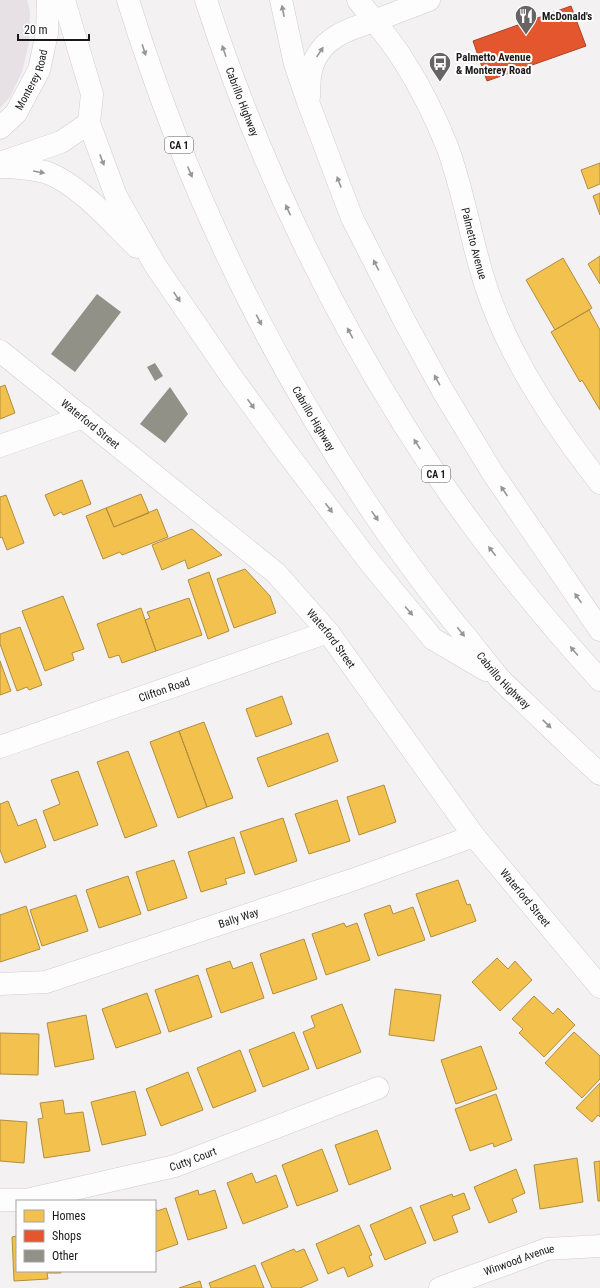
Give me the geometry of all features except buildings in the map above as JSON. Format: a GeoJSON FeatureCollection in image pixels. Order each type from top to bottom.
{"type":"FeatureCollection","features":[{"type":"Feature","properties":{"kind":"main road","name":"Monterey Road"},"geometry":{"type":"LineString","coordinates":[[0,128],[16,113],[39,70],[47,33],[48,0]]}},
{"type":"Feature","properties":{"kind":"main road"},"geometry":{"type":"LineString","coordinates":[[64,0],[92,94],[89,123],[116,196],[155,265],[231,376],[280,443],[344,529],[404,605],[433,639],[499,677]]}},
{"type":"Feature","properties":{"kind":"main road","name":"Cabrillo Highway"},"geometry":{"type":"LineString","coordinates":[[128,0],[162,101],[200,194],[238,279],[288,375],[340,462],[425,587],[499,677],[600,774]]}},
{"type":"Feature","properties":{"kind":"main road","name":"Cabrillo Highway"},"geometry":{"type":"LineString","coordinates":[[206,0],[232,75],[269,168],[328,292],[378,382],[427,461],[482,538],[528,596],[600,680]]}},
{"type":"Feature","properties":{"kind":"main road"},"geometry":{"type":"LineString","coordinates":[[281,0],[295,64],[352,218],[405,322],[444,393],[492,472],[600,630]]}},
{"type":"Feature","properties":{"kind":"main road","name":"Palmetto Avenue"},"geometry":{"type":"LineString","coordinates":[[358,0],[405,62],[447,147],[459,185],[481,274],[494,312],[511,349],[559,427],[600,483]]}},
{"type":"Feature","properties":{"kind":"main road"},"geometry":{"type":"LineString","coordinates":[[308,102],[313,64],[322,49],[334,37],[350,29],[429,0]]}},
{"type":"Feature","properties":{"kind":"main road"},"geometry":{"type":"LineString","coordinates":[[0,163],[61,142],[89,123]]}},
{"type":"Feature","properties":{"kind":"main road"},"geometry":{"type":"LineString","coordinates":[[0,167],[14,167],[48,173],[78,190],[155,265]]}},
{"type":"Feature","properties":{"kind":"main road","name":"Waterford Street"},"geometry":{"type":"LineString","coordinates":[[0,351],[84,416],[276,572],[328,632],[474,836],[600,987]]}},
{"type":"Feature","properties":{"kind":"main road"},"geometry":{"type":"LineString","coordinates":[[0,446],[84,416]]}},
{"type":"Feature","properties":{"kind":"main road","name":"Clifton Road"},"geometry":{"type":"LineString","coordinates":[[0,747],[328,632]]}},
{"type":"Feature","properties":{"kind":"main road","name":"Bally Way"},"geometry":{"type":"LineString","coordinates":[[0,984],[46,982],[355,879],[474,836]]}},
{"type":"Feature","properties":{"kind":"main road","name":"Cutty Court"},"geometry":{"type":"LineString","coordinates":[[0,1200],[26,1200],[175,1166],[378,1088]]}},
{"type":"Feature","properties":{"kind":"main road","name":"Winwood Avenue"},"geometry":{"type":"LineString","coordinates":[[440,1288],[547,1249],[600,1246]]}},
{"type":"Feature","properties":{"kind":"shaded area"},"geometry":{"type":"Polygon","coordinates":[[[0,0],[27,0],[30,11],[29,43],[22,72],[10,97],[0,108],[0,0]]]}},
{"type":"Feature","properties":{"kind":"place","name":"McDonald's"},"geometry":{"type":"Point","coordinates":[526,36]}},
{"type":"Feature","properties":{"kind":"place","name":"Palmetto Avenue & Monterey Road"},"geometry":{"type":"Point","coordinates":[440,82]}}]}
